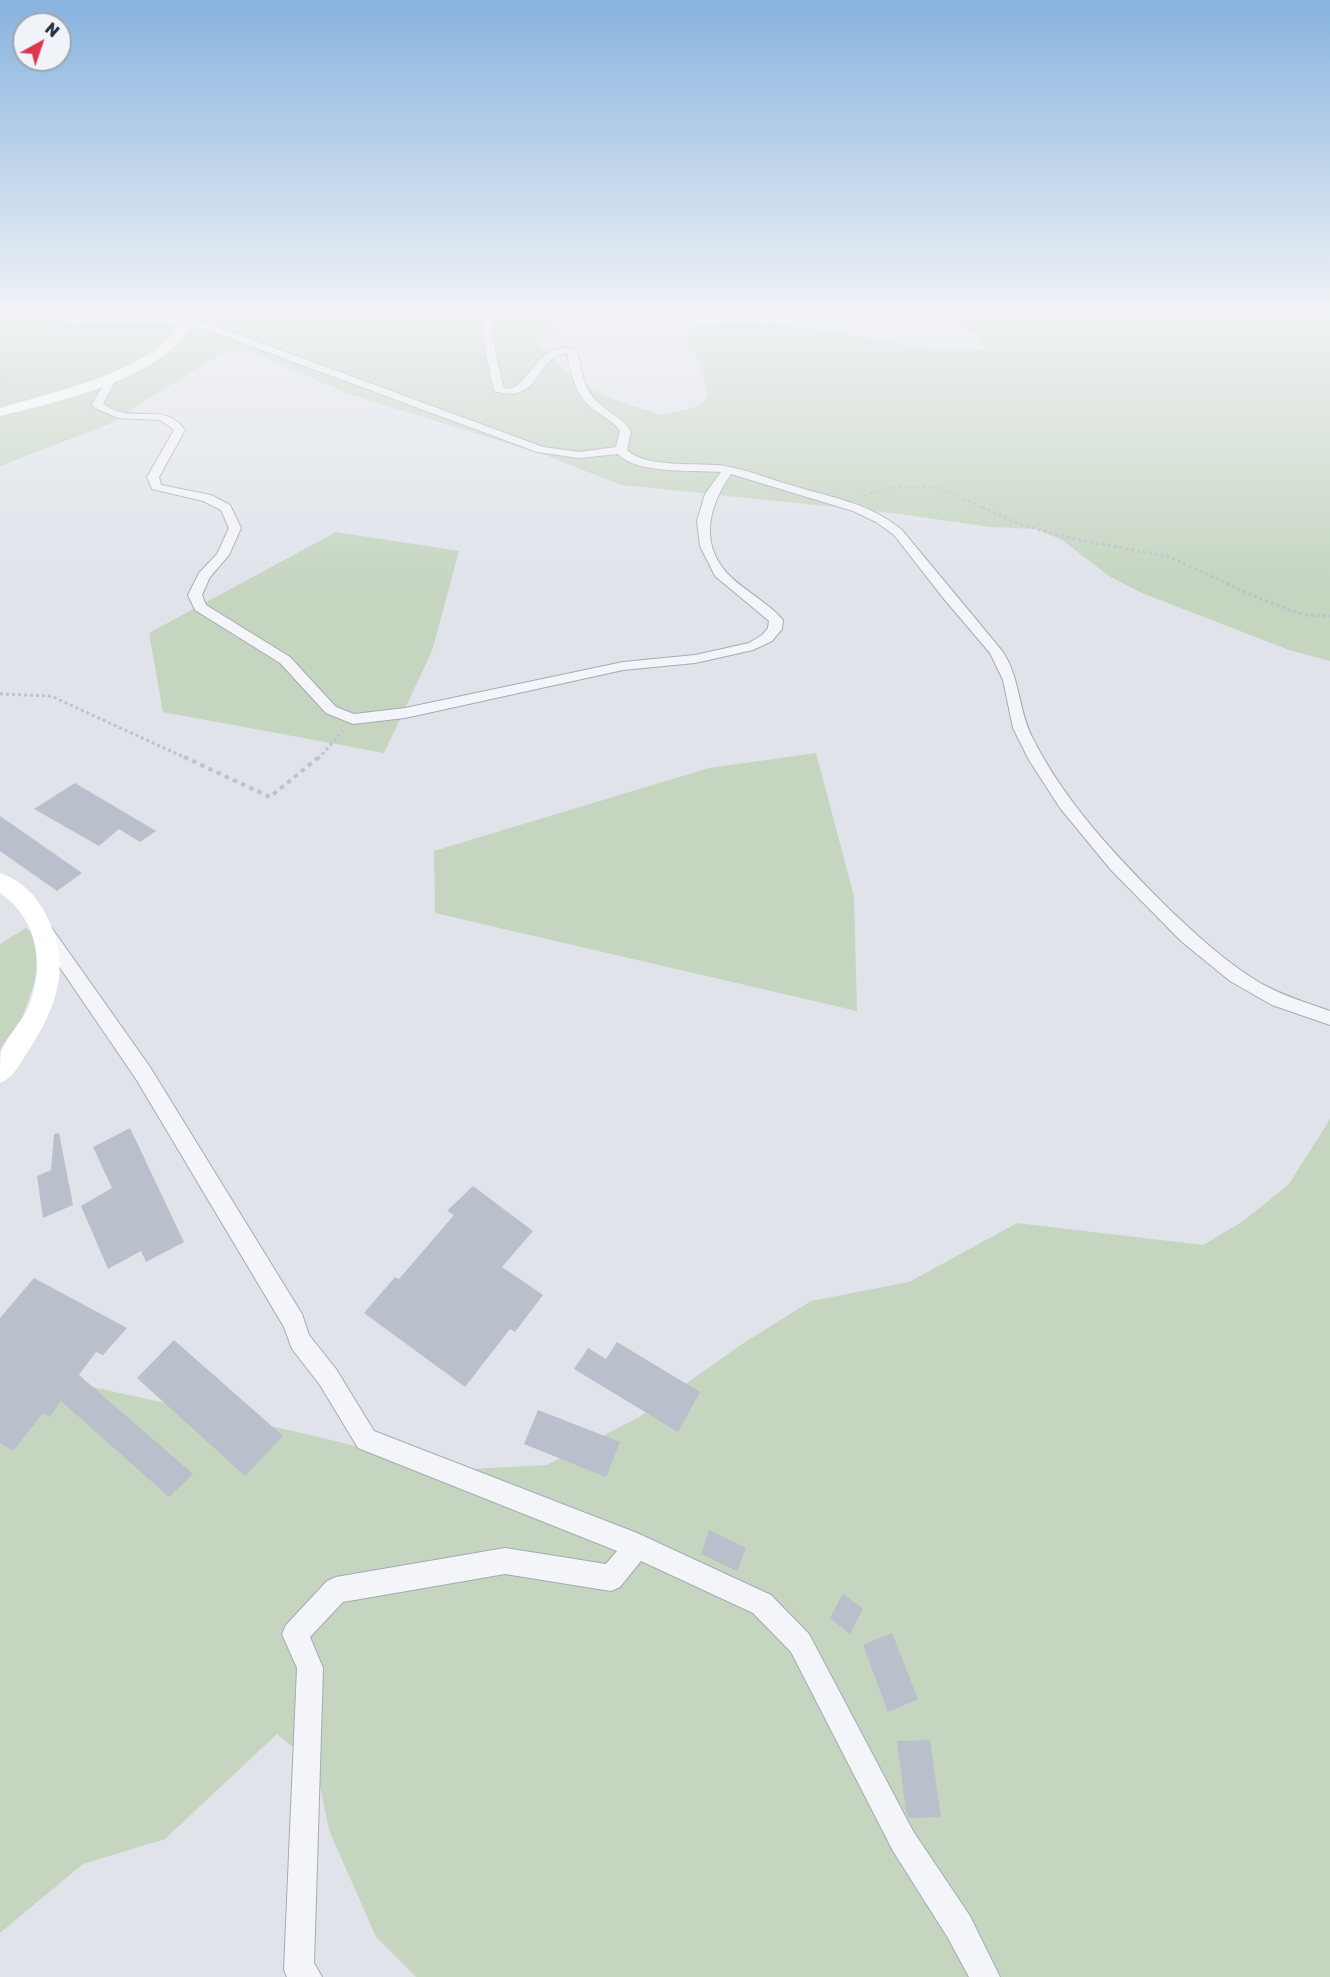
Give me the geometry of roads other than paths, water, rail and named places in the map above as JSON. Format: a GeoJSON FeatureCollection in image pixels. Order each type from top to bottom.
{"type":"FeatureCollection","features":[{"type":"Feature","properties":{"kind":"street"},"geometry":{"type":"LineString","coordinates":[[0,412],[35,402]]}},
{"type":"Feature","properties":{"kind":"street"},"geometry":{"type":"LineString","coordinates":[[99,402],[97,405],[117,415],[168,418],[176,423],[180,430],[153,477],[156,487],[207,498],[226,508],[235,528],[223,555],[204,576],[195,595],[200,607],[285,660],[331,711],[353,719],[405,713],[623,666],[695,659],[753,646],[767,638],[775,629],[776,620],[720,573],[706,546],[703,521],[711,494],[728,470]]}},
{"type":"Feature","properties":{"kind":"street"},"geometry":{"type":"LineString","coordinates":[[412,402],[541,450],[579,455],[621,450]]}},
{"type":"Feature","properties":{"kind":"street"},"geometry":{"type":"LineString","coordinates":[[591,402],[617,418],[626,431],[621,450]]}},
{"type":"Feature","properties":{"kind":"street"},"geometry":{"type":"LineString","coordinates":[[621,450],[623,454],[645,462],[681,468],[728,470],[839,503],[880,519],[901,537],[929,569],[941,587],[985,636],[1004,663],[1015,696],[1022,734],[1081,826],[1118,869],[1178,928],[1251,987],[1286,1003],[1330,1018]]}},
{"type":"Feature","properties":{"kind":"street"},"geometry":{"type":"LineString","coordinates":[[0,881],[26,901],[42,928],[143,1073],[294,1322],[300,1341],[328,1377],[366,1440],[637,1546],[762,1604],[800,1643],[903,1841],[959,1927],[985,1977]]}},
{"type":"Feature","properties":{"kind":"street"},"geometry":{"type":"LineString","coordinates":[[0,1072],[33,1022],[49,983],[48,950],[42,928]]}},
{"type":"Feature","properties":{"kind":"street"},"geometry":{"type":"LineString","coordinates":[[307,1977],[299,1970],[310,1668],[295,1634],[336,1590],[505,1561],[611,1578],[637,1546]]}}]}
